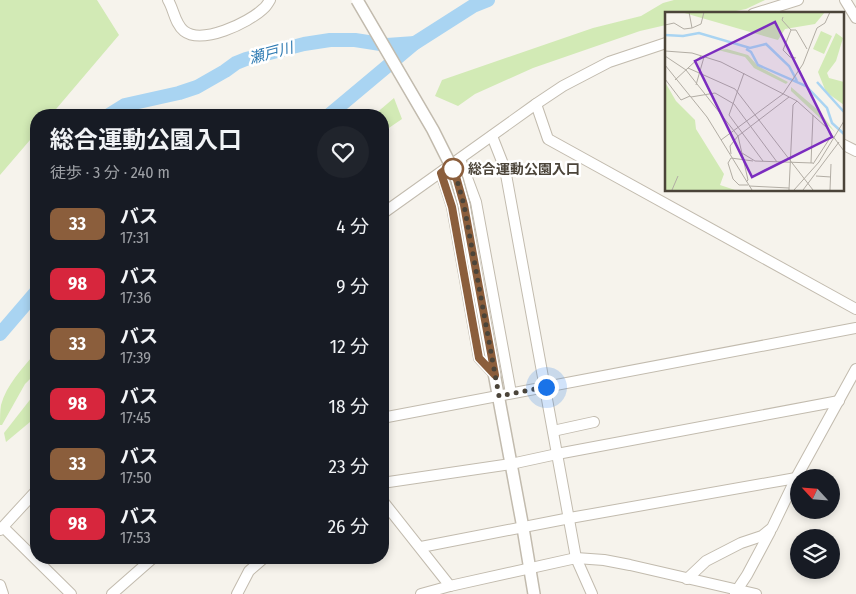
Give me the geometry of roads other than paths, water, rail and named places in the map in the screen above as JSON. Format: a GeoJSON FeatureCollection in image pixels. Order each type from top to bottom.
{"type":"FeatureCollection","features":[{"type":"Feature","properties":{"kind":"street"},"geometry":{"type":"LineString","coordinates":[[168,0],[178,24],[184,31],[200,36],[230,29],[252,17],[263,9],[270,0]]}},
{"type":"Feature","properties":{"kind":"street"},"geometry":{"type":"LineString","coordinates":[[357,0],[433,130],[457,180],[464,205],[534,594]]}},
{"type":"Feature","properties":{"kind":"street"},"geometry":{"type":"LineString","coordinates":[[759,12],[798,0]]}},
{"type":"Feature","properties":{"kind":"street"},"geometry":{"type":"LineString","coordinates":[[845,0],[856,18]]}},
{"type":"Feature","properties":{"kind":"street"},"geometry":{"type":"LineString","coordinates":[[389,209],[563,86],[609,62],[665,43]]}},
{"type":"Feature","properties":{"kind":"street"},"geometry":{"type":"LineString","coordinates":[[536,104],[548,139],[856,309]]}},
{"type":"Feature","properties":{"kind":"street"},"geometry":{"type":"LineString","coordinates":[[492,136],[505,169],[576,558],[592,594]]}},
{"type":"Feature","properties":{"kind":"street"},"geometry":{"type":"LineString","coordinates":[[844,145],[856,151]]}},
{"type":"Feature","properties":{"kind":"street"},"geometry":{"type":"LineString","coordinates":[[460,159],[476,202],[511,393]]}},
{"type":"Feature","properties":{"kind":"street"},"geometry":{"type":"LineString","coordinates":[[441,173],[452,207],[479,358],[495,375]]}},
{"type":"Feature","properties":{"kind":"street"},"geometry":{"type":"LineString","coordinates":[[389,417],[856,328]]}},
{"type":"Feature","properties":{"kind":"street"},"geometry":{"type":"LineString","coordinates":[[801,469],[856,369]]}},
{"type":"Feature","properties":{"kind":"street"},"geometry":{"type":"LineString","coordinates":[[389,482],[511,464],[839,401]]}},
{"type":"Feature","properties":{"kind":"street"},"geometry":{"type":"LineString","coordinates":[[553,430],[594,422]]}},
{"type":"Feature","properties":{"kind":"street"},"geometry":{"type":"LineString","coordinates":[[421,547],[570,518],[790,479]]}},
{"type":"Feature","properties":{"kind":"street"},"geometry":{"type":"LineString","coordinates":[[736,592],[772,528],[790,490]]}},
{"type":"Feature","properties":{"kind":"street"},"geometry":{"type":"LineString","coordinates":[[30,498],[1,529],[30,556]]}},
{"type":"Feature","properties":{"kind":"street"},"geometry":{"type":"LineString","coordinates":[[389,508],[450,586]]}},
{"type":"Feature","properties":{"kind":"street"},"geometry":{"type":"LineString","coordinates":[[687,579],[706,562],[741,543],[762,536],[772,528]]}},
{"type":"Feature","properties":{"kind":"street"},"geometry":{"type":"LineString","coordinates":[[421,594],[576,558],[604,560],[658,571],[736,592],[756,594]]}},
{"type":"Feature","properties":{"kind":"street"},"geometry":{"type":"LineString","coordinates":[[39,564],[72,594]]}},
{"type":"Feature","properties":{"kind":"street"},"geometry":{"type":"LineString","coordinates":[[112,594],[146,564]]}},
{"type":"Feature","properties":{"kind":"street"},"geometry":{"type":"LineString","coordinates":[[237,594],[249,571],[257,564]]}},
{"type":"Feature","properties":{"kind":"street"},"geometry":{"type":"LineString","coordinates":[[0,585],[2,594]]}},
{"type":"Feature","properties":{"kind":"waterway","name":"瀬戸川"},"geometry":{"type":"LineString","coordinates":[[336,109],[415,43],[473,6],[488,0]]}},
{"type":"Feature","properties":{"kind":"waterway","name":"瀬戸川"},"geometry":{"type":"LineString","coordinates":[[119,109],[125,105],[197,87],[236,63],[304,44],[330,40],[355,40],[387,45],[415,43]]}},
{"type":"Feature","properties":{"kind":"waterway","name":"瀬戸川"},"geometry":{"type":"LineString","coordinates":[[0,334],[30,299]]}},
{"type":"Feature","properties":{"kind":"place","name":"総合運動公園入口"},"geometry":{"type":"Point","coordinates":[453,169]}}]}
